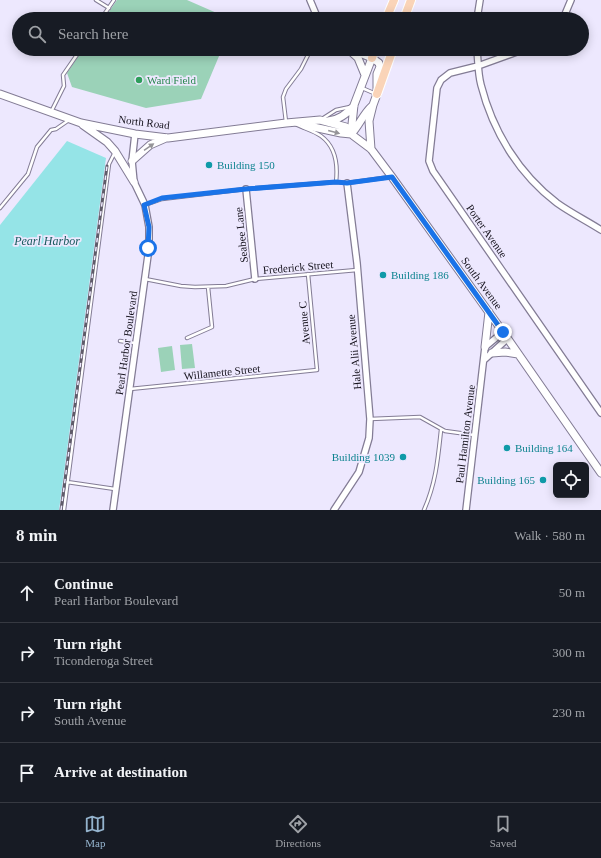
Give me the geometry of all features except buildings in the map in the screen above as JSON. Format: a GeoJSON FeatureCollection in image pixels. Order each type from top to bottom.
{"type":"FeatureCollection","features":[{"type":"Feature","properties":{"kind":"main road"},"geometry":{"type":"LineString","coordinates":[[389,12],[394,0]]}},
{"type":"Feature","properties":{"kind":"main road"},"geometry":{"type":"LineString","coordinates":[[407,12],[411,0]]}},
{"type":"Feature","properties":{"kind":"main road"},"geometry":{"type":"LineString","coordinates":[[377,94],[391,56]]}},
{"type":"Feature","properties":{"kind":"street"},"geometry":{"type":"LineString","coordinates":[[310,0],[315,12]]}},
{"type":"Feature","properties":{"kind":"street"},"geometry":{"type":"LineString","coordinates":[[478,12],[480,0]]}},
{"type":"Feature","properties":{"kind":"street"},"geometry":{"type":"LineString","coordinates":[[566,12],[571,0]]}},
{"type":"Feature","properties":{"kind":"street"},"geometry":{"type":"LineString","coordinates":[[356,56],[365,75]]}},
{"type":"Feature","properties":{"kind":"street"},"geometry":{"type":"LineString","coordinates":[[367,56],[379,63],[380,67],[377,74],[377,94],[368,128],[371,149]]}},
{"type":"Feature","properties":{"kind":"street"},"geometry":{"type":"LineString","coordinates":[[477,56],[481,84],[496,129],[512,155],[530,178],[557,202],[601,230]]}},
{"type":"Feature","properties":{"kind":"street","name":"Porter Avenue"},"geometry":{"type":"LineString","coordinates":[[506,56],[450,74],[444,77],[438,84],[429,154],[430,165],[601,413]]}},
{"type":"Feature","properties":{"kind":"street"},"geometry":{"type":"LineString","coordinates":[[351,134],[354,106],[372,58]]}},
{"type":"Feature","properties":{"kind":"street","name":"North Road"},"geometry":{"type":"LineString","coordinates":[[0,94],[81,124],[135,134],[168,138],[289,122],[323,121],[346,127],[351,134]]}},
{"type":"Feature","properties":{"kind":"street"},"geometry":{"type":"LineString","coordinates":[[351,134],[357,128],[366,111],[373,105]]}},
{"type":"Feature","properties":{"kind":"street"},"geometry":{"type":"LineString","coordinates":[[323,121],[336,120],[354,106]]}},
{"type":"Feature","properties":{"kind":"street","name":"North Road"},"geometry":{"type":"LineString","coordinates":[[289,122],[351,134]]}},
{"type":"Feature","properties":{"kind":"street"},"geometry":{"type":"LineString","coordinates":[[81,124],[107,142],[115,151],[134,182]]}},
{"type":"Feature","properties":{"kind":"street","name":"Pearl Harbor Boulevard"},"geometry":{"type":"LineString","coordinates":[[113,510],[148,248],[149,227],[144,205],[134,182],[132,161],[135,134]]}},
{"type":"Feature","properties":{"kind":"street","name":"South Avenue"},"geometry":{"type":"LineString","coordinates":[[351,134],[371,149],[392,177],[489,312],[601,473]]}},
{"type":"Feature","properties":{"kind":"street"},"geometry":{"type":"LineString","coordinates":[[132,161],[150,145],[168,138]]}},
{"type":"Feature","properties":{"kind":"street","name":"Hale Alii Avenue"},"geometry":{"type":"LineString","coordinates":[[334,510],[359,472],[369,438],[370,419],[358,270],[347,183]]}},
{"type":"Feature","properties":{"kind":"street","name":"Seabee Lane"},"geometry":{"type":"LineString","coordinates":[[246,189],[255,279]]}},
{"type":"Feature","properties":{"kind":"street"},"geometry":{"type":"LineString","coordinates":[[485,347],[489,312]]}},
{"type":"Feature","properties":{"kind":"street"},"geometry":{"type":"LineString","coordinates":[[485,347],[503,332]]}},
{"type":"Feature","properties":{"kind":"street"},"geometry":{"type":"LineString","coordinates":[[484,360],[507,339]]}},
{"type":"Feature","properties":{"kind":"street","name":"Paul Hamilton Avenue"},"geometry":{"type":"LineString","coordinates":[[466,510],[485,347]]}},
{"type":"Feature","properties":{"kind":"street"},"geometry":{"type":"LineString","coordinates":[[492,353],[505,352],[518,354]]}},
{"type":"Feature","properties":{"kind":"lane"},"geometry":{"type":"LineString","coordinates":[[96,0],[108,8]]}},
{"type":"Feature","properties":{"kind":"lane"},"geometry":{"type":"LineString","coordinates":[[105,12],[114,0]]}},
{"type":"Feature","properties":{"kind":"lane"},"geometry":{"type":"LineString","coordinates":[[51,112],[64,86],[63,75],[76,56]]}},
{"type":"Feature","properties":{"kind":"lane"},"geometry":{"type":"LineString","coordinates":[[308,56],[283,97],[289,122],[320,136],[329,145],[336,162],[336,182]]}},
{"type":"Feature","properties":{"kind":"lane"},"geometry":{"type":"LineString","coordinates":[[360,88],[377,94]]}},
{"type":"Feature","properties":{"kind":"lane"},"geometry":{"type":"LineString","coordinates":[[0,208],[28,174],[37,147],[51,130],[56,129],[69,120]]}},
{"type":"Feature","properties":{"kind":"lane"},"geometry":{"type":"LineString","coordinates":[[64,510],[109,164],[115,151]]}},
{"type":"Feature","properties":{"kind":"lane"},"geometry":{"type":"LineString","coordinates":[[144,205],[162,198],[246,189],[336,182],[347,183],[392,177]]}},
{"type":"Feature","properties":{"kind":"lane","name":"Frederick Street"},"geometry":{"type":"LineString","coordinates":[[145,279],[181,286],[208,287],[226,286],[255,279],[358,270]]}},
{"type":"Feature","properties":{"kind":"lane","name":"Avenue C"},"geometry":{"type":"LineString","coordinates":[[308,274],[317,370]]}},
{"type":"Feature","properties":{"kind":"lane"},"geometry":{"type":"LineString","coordinates":[[187,338],[212,327],[208,287]]}},
{"type":"Feature","properties":{"kind":"lane"},"geometry":{"type":"LineString","coordinates":[[120,342],[136,343]]}},
{"type":"Feature","properties":{"kind":"lane","name":"Willamette Street"},"geometry":{"type":"LineString","coordinates":[[129,389],[317,370]]}},
{"type":"Feature","properties":{"kind":"lane"},"geometry":{"type":"LineString","coordinates":[[370,419],[420,417],[441,430],[475,435]]}},
{"type":"Feature","properties":{"kind":"lane"},"geometry":{"type":"LineString","coordinates":[[424,510],[429,499],[436,473],[441,430]]}},
{"type":"Feature","properties":{"kind":"lane"},"geometry":{"type":"LineString","coordinates":[[68,482],[115,489]]}},
{"type":"Feature","properties":{"kind":"shaded area"},"geometry":{"type":"Polygon","coordinates":[[[117,0],[187,0],[214,12],[109,12],[117,0]]]}},
{"type":"Feature","properties":{"kind":"shaded area","name":"Ward Field"},"geometry":{"type":"Polygon","coordinates":[[[78,56],[219,56],[201,99],[146,108],[72,87],[67,73],[78,56]]]}},
{"type":"Feature","properties":{"kind":"shaded area"},"geometry":{"type":"Polygon","coordinates":[[[192,344],[195,368],[182,369],[180,345],[192,344]]]}},
{"type":"Feature","properties":{"kind":"shaded area"},"geometry":{"type":"Polygon","coordinates":[[[172,346],[175,370],[161,372],[158,348],[172,346]]]}},
{"type":"Feature","properties":{"kind":"water","name":"Pearl Harbor"},"geometry":{"type":"Polygon","coordinates":[[[67,141],[106,158],[59,510],[0,510],[0,225],[67,141]]]}},
{"type":"Feature","properties":{"kind":"railway"},"geometry":{"type":"LineString","coordinates":[[61,510],[107,166]]}},
{"type":"Feature","properties":{"kind":"place","name":"Ward Field"},"geometry":{"type":"Point","coordinates":[139,80]}},
{"type":"Feature","properties":{"kind":"place","name":"Building 150"},"geometry":{"type":"Point","coordinates":[209,165]}},
{"type":"Feature","properties":{"kind":"place","name":"Building 186"},"geometry":{"type":"Point","coordinates":[383,275]}},
{"type":"Feature","properties":{"kind":"place","name":"Building 164"},"geometry":{"type":"Point","coordinates":[507,448]}},
{"type":"Feature","properties":{"kind":"place","name":"Building 1039"},"geometry":{"type":"Point","coordinates":[403,457]}},
{"type":"Feature","properties":{"kind":"place","name":"Building 165"},"geometry":{"type":"Point","coordinates":[543,480]}},
{"type":"Feature","properties":{"kind":"route"},"geometry":{"type":"LineString","coordinates":[[148,248],[149,227],[144,205],[162,198],[246,189],[336,182],[347,183],[392,177],[503,332]]}}]}
